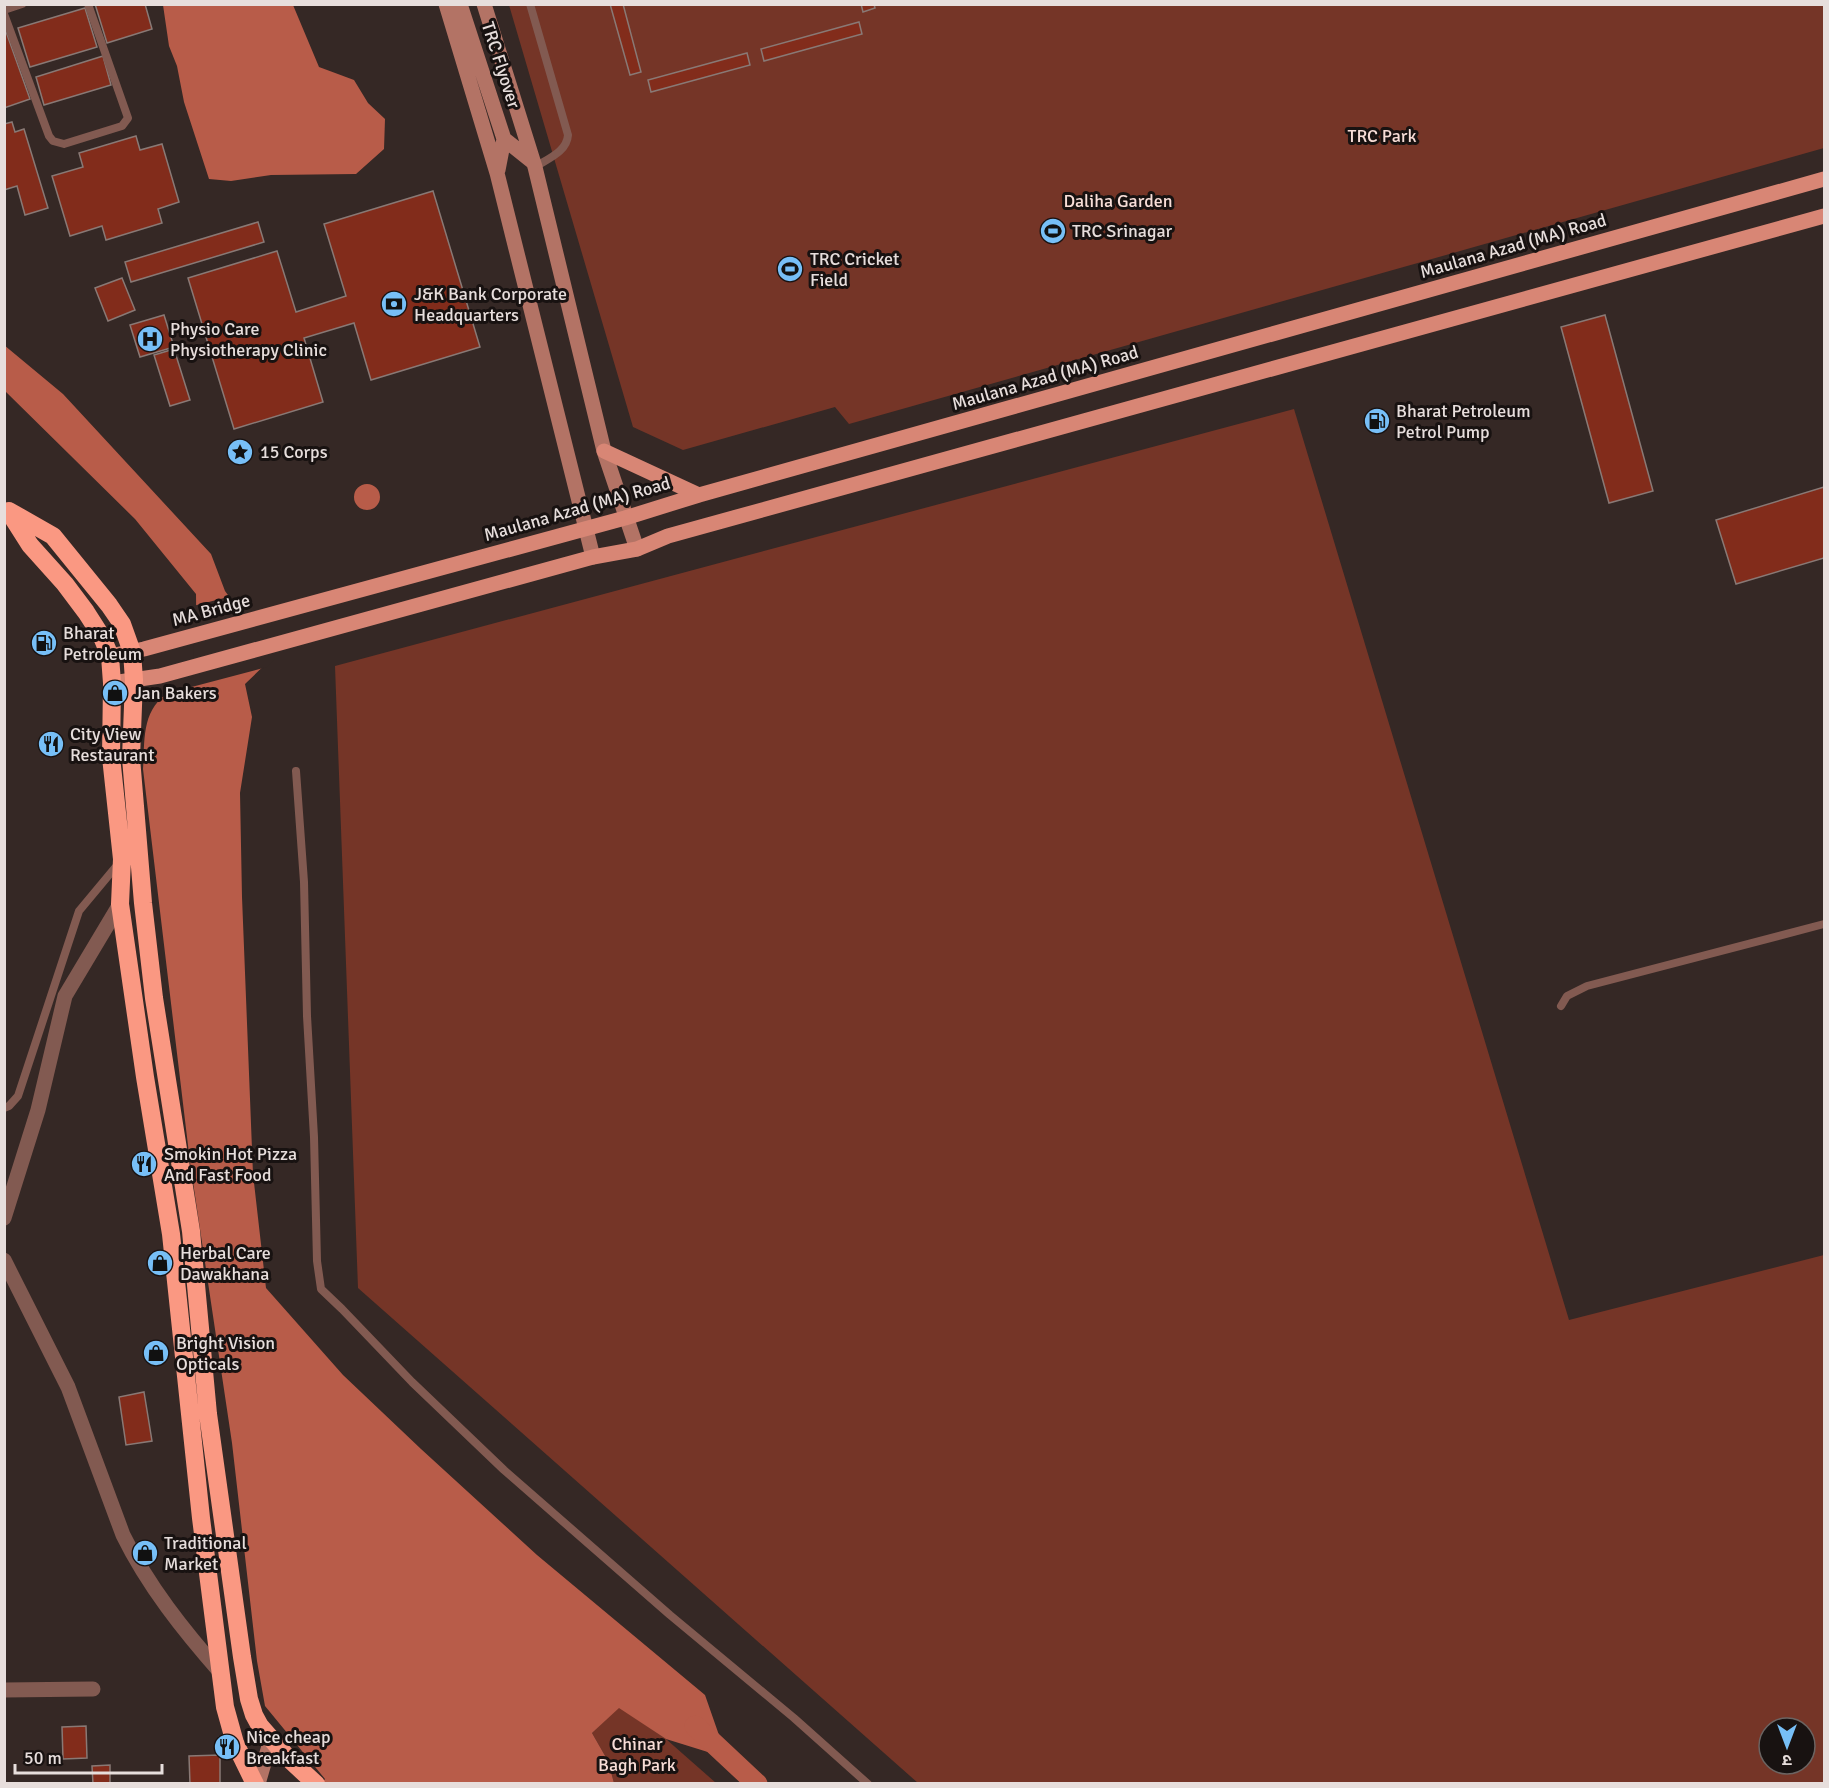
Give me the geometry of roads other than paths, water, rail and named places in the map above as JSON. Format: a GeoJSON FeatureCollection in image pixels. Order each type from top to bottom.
{"type":"FeatureCollection","features":[{"type":"Feature","properties":{"kind":"highway"},"geometry":{"type":"LineString","coordinates":[[7,509],[53,536],[109,605],[122,624],[132,651],[134,680],[132,768],[143,903],[154,998],[191,1231],[208,1414],[242,1657],[249,1699],[260,1726],[311,1779]]}},
{"type":"Feature","properties":{"kind":"highway"},"geometry":{"type":"LineString","coordinates":[[7,509],[30,545],[65,584],[86,612],[102,637],[110,656],[111,757],[122,859],[120,904],[171,1234],[201,1518],[225,1707],[242,1760],[256,1784]]}},
{"type":"Feature","properties":{"kind":"highway"},"geometry":{"type":"LineString","coordinates":[[134,1003],[154,998]]}},
{"type":"Feature","properties":{"kind":"main road"},"geometry":{"type":"LineString","coordinates":[[446,4],[497,173],[593,557]]}},
{"type":"Feature","properties":{"kind":"main road","name":"TRC Flyover"},"geometry":{"type":"LineString","coordinates":[[460,4],[504,139],[497,173]]}},
{"type":"Feature","properties":{"kind":"main road"},"geometry":{"type":"LineString","coordinates":[[484,4],[534,164],[604,451],[637,549]]}},
{"type":"Feature","properties":{"kind":"main road"},"geometry":{"type":"LineString","coordinates":[[504,139],[534,164]]}},
{"type":"Feature","properties":{"kind":"main road","name":"Maulana Azad (MA) Road"},"geometry":{"type":"LineString","coordinates":[[276,612],[626,518],[699,495],[1824,179]]}},
{"type":"Feature","properties":{"kind":"main road"},"geometry":{"type":"LineString","coordinates":[[112,683],[160,676],[593,557],[637,549],[668,536],[1824,216]]}},
{"type":"Feature","properties":{"kind":"main road"},"geometry":{"type":"LineString","coordinates":[[604,451],[699,495]]}},
{"type":"Feature","properties":{"kind":"main road","name":"MA Bridge"},"geometry":{"type":"LineString","coordinates":[[110,656],[276,612]]}},
{"type":"Feature","properties":{"kind":"main road"},"geometry":{"type":"LineString","coordinates":[[256,1784],[271,1739]]}},
{"type":"Feature","properties":{"kind":"street"},"geometry":{"type":"LineString","coordinates":[[4,1218],[38,1110],[65,996],[120,904]]}},
{"type":"Feature","properties":{"kind":"street"},"geometry":{"type":"LineString","coordinates":[[4,1260],[68,1387],[131,1552],[196,1645],[222,1673]]}},
{"type":"Feature","properties":{"kind":"street"},"geometry":{"type":"LineString","coordinates":[[4,1690],[93,1689]]}},
{"type":"Feature","properties":{"kind":"lane"},"geometry":{"type":"LineString","coordinates":[[4,10],[22,4]]}},
{"type":"Feature","properties":{"kind":"lane"},"geometry":{"type":"LineString","coordinates":[[4,14],[49,136],[53,141],[64,144],[122,126],[128,118],[88,4]]}},
{"type":"Feature","properties":{"kind":"lane"},"geometry":{"type":"LineString","coordinates":[[530,4],[568,135],[560,151],[534,164]]}},
{"type":"Feature","properties":{"kind":"lane"},"geometry":{"type":"LineString","coordinates":[[296,771],[304,882],[307,1016],[314,1137],[316,1261],[321,1289],[412,1382],[504,1470],[868,1784]]}},
{"type":"Feature","properties":{"kind":"lane"},"geometry":{"type":"LineString","coordinates":[[4,1108],[18,1096],[79,911],[122,859]]}},
{"type":"Feature","properties":{"kind":"lane"},"geometry":{"type":"LineString","coordinates":[[1561,1006],[1567,996],[1587,986],[1824,924]]}},
{"type":"Feature","properties":{"kind":"waterway"},"geometry":{"type":"LineString","coordinates":[[695,1726],[757,1784]]}},
{"type":"Feature","properties":{"kind":"place","name":"TRC Srinagar"},"geometry":{"type":"Point","coordinates":[1053,231]}},
{"type":"Feature","properties":{"kind":"place","name":"TRC Cricket Field"},"geometry":{"type":"Point","coordinates":[790,269]}},
{"type":"Feature","properties":{"kind":"place","name":"J&K Bank Corporate Headquarters"},"geometry":{"type":"Point","coordinates":[394,304]}},
{"type":"Feature","properties":{"kind":"place","name":"Physio Care Physiotherapy Clinic"},"geometry":{"type":"Point","coordinates":[150,339]}},
{"type":"Feature","properties":{"kind":"place","name":"Bharat Petroleum Petrol Pump"},"geometry":{"type":"Point","coordinates":[1377,421]}},
{"type":"Feature","properties":{"kind":"place","name":"15 Corps"},"geometry":{"type":"Point","coordinates":[240,452]}},
{"type":"Feature","properties":{"kind":"place","name":"Bharat Petroleum"},"geometry":{"type":"Point","coordinates":[44,643]}},
{"type":"Feature","properties":{"kind":"place","name":"Jan Bakers"},"geometry":{"type":"Point","coordinates":[115,693]}},
{"type":"Feature","properties":{"kind":"place","name":"City View Restaurant"},"geometry":{"type":"Point","coordinates":[51,744]}},
{"type":"Feature","properties":{"kind":"place","name":"Smokin Hot Pizza And Fast Food"},"geometry":{"type":"Point","coordinates":[144,1164]}},
{"type":"Feature","properties":{"kind":"place","name":"Herbal Care Dawakhana"},"geometry":{"type":"Point","coordinates":[160,1263]}},
{"type":"Feature","properties":{"kind":"place","name":"Bright Vision Opticals"},"geometry":{"type":"Point","coordinates":[156,1353]}},
{"type":"Feature","properties":{"kind":"place","name":"Traditional Market"},"geometry":{"type":"Point","coordinates":[145,1553]}},
{"type":"Feature","properties":{"kind":"place","name":"Nice cheap Breakfast"},"geometry":{"type":"Point","coordinates":[227,1747]}},
{"type":"Feature","properties":{"kind":"park label","name":"TRC Park"},"geometry":{"type":"Point","coordinates":[1382,136]}},
{"type":"Feature","properties":{"kind":"park label","name":"Daliha Garden"},"geometry":{"type":"Point","coordinates":[1118,201]}},
{"type":"Feature","properties":{"kind":"park label","name":"Chinar Bagh Park"},"geometry":{"type":"Point","coordinates":[637,1754]}}]}
